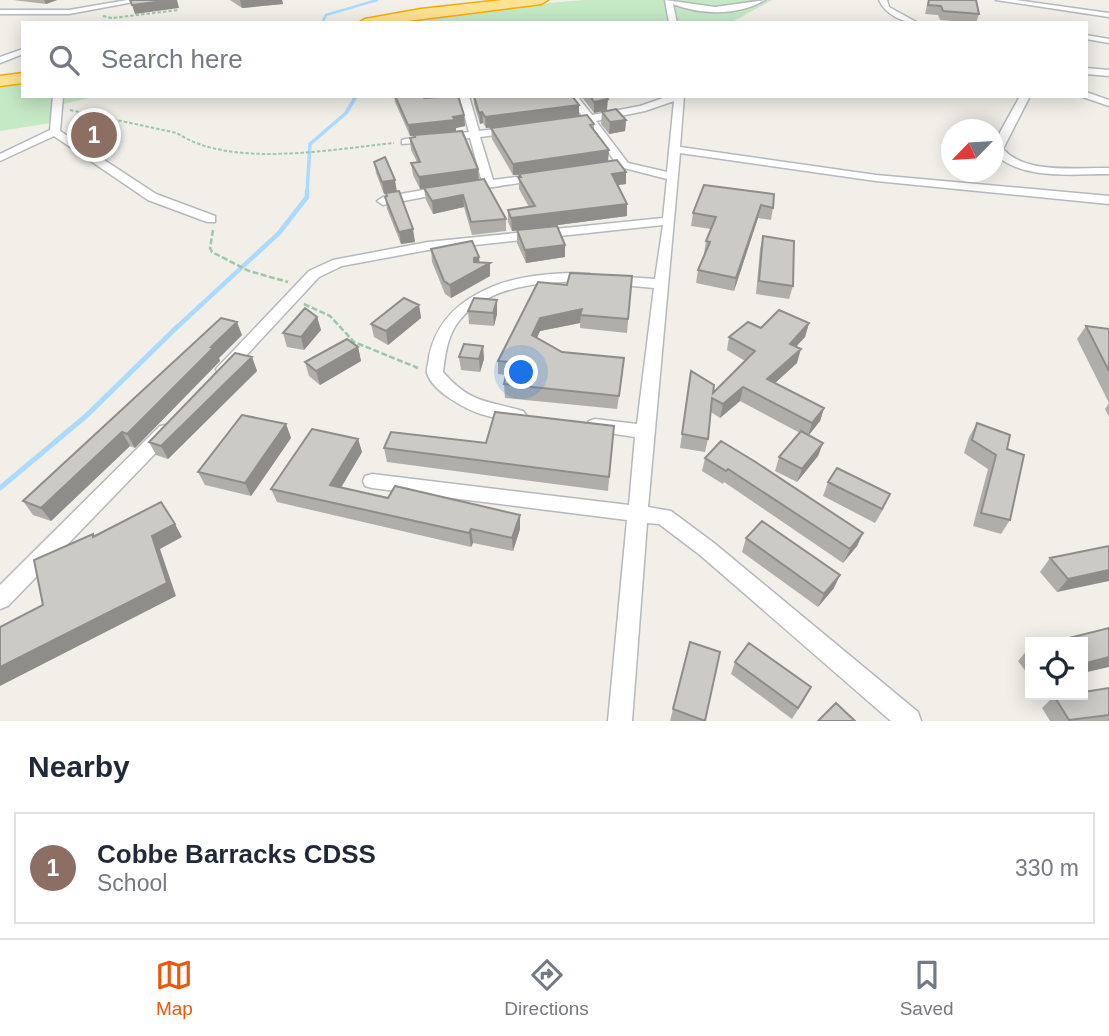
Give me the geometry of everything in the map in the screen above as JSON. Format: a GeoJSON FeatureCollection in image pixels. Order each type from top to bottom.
{"type":"FeatureCollection","features":[{"type":"Feature","properties":{"kind":"highway"},"geometry":{"type":"LineString","coordinates":[[376,21],[483,2],[541,0]]}},
{"type":"Feature","properties":{"kind":"highway"},"geometry":{"type":"LineString","coordinates":[[0,81],[21,79]]}},
{"type":"Feature","properties":{"kind":"street"},"geometry":{"type":"LineString","coordinates":[[0,12],[44,13],[98,9],[140,0]]}},
{"type":"Feature","properties":{"kind":"street"},"geometry":{"type":"LineString","coordinates":[[673,21],[669,0],[689,7],[715,9],[761,0]]}},
{"type":"Feature","properties":{"kind":"street"},"geometry":{"type":"LineString","coordinates":[[883,0],[886,8],[910,21]]}},
{"type":"Feature","properties":{"kind":"street"},"geometry":{"type":"LineString","coordinates":[[1000,0],[1109,15]]}},
{"type":"Feature","properties":{"kind":"street"},"geometry":{"type":"LineString","coordinates":[[1088,37],[1109,41]]}},
{"type":"Feature","properties":{"kind":"street"},"geometry":{"type":"LineString","coordinates":[[0,60],[21,52]]}},
{"type":"Feature","properties":{"kind":"street"},"geometry":{"type":"LineString","coordinates":[[1088,71],[1109,74]]}},
{"type":"Feature","properties":{"kind":"street"},"geometry":{"type":"LineString","coordinates":[[1088,96],[1109,103]]}},
{"type":"Feature","properties":{"kind":"street"},"geometry":{"type":"LineString","coordinates":[[464,98],[488,184]]}},
{"type":"Feature","properties":{"kind":"street"},"geometry":{"type":"LineString","coordinates":[[574,98],[624,165]]}},
{"type":"Feature","properties":{"kind":"street"},"geometry":{"type":"LineString","coordinates":[[1024,98],[997,149],[1000,155],[1035,169],[1109,171]]}},
{"type":"Feature","properties":{"kind":"street"},"geometry":{"type":"LineString","coordinates":[[565,123],[591,120],[671,101],[674,149],[669,221],[637,512],[620,721]]}},
{"type":"Feature","properties":{"kind":"street"},"geometry":{"type":"LineString","coordinates":[[55,132],[57,102]]}},
{"type":"Feature","properties":{"kind":"street"},"geometry":{"type":"LineString","coordinates":[[406,142],[525,128]]}},
{"type":"Feature","properties":{"kind":"street"},"geometry":{"type":"LineString","coordinates":[[0,158],[55,132]]}},
{"type":"Feature","properties":{"kind":"street"},"geometry":{"type":"LineString","coordinates":[[55,132],[138,189],[211,219]]}},
{"type":"Feature","properties":{"kind":"street"},"geometry":{"type":"LineString","coordinates":[[674,149],[876,178],[1109,200]]}},
{"type":"Feature","properties":{"kind":"street"},"geometry":{"type":"LineString","coordinates":[[587,170],[624,165],[672,177]]}},
{"type":"Feature","properties":{"kind":"street"},"geometry":{"type":"LineString","coordinates":[[383,201],[551,175]]}},
{"type":"Feature","properties":{"kind":"street"},"geometry":{"type":"LineString","coordinates":[[217,376],[314,274],[338,262],[415,248],[669,221]]}},
{"type":"Feature","properties":{"kind":"street"},"geometry":{"type":"LineString","coordinates":[[527,416],[487,411],[451,394],[435,373],[437,350],[456,315],[492,292],[520,281],[567,276],[662,284]]}},
{"type":"Feature","properties":{"kind":"street"},"geometry":{"type":"LineString","coordinates":[[0,599],[181,415]]}},
{"type":"Feature","properties":{"kind":"street"},"geometry":{"type":"LineString","coordinates":[[579,423],[645,432]]}},
{"type":"Feature","properties":{"kind":"street"},"geometry":{"type":"LineString","coordinates":[[372,481],[664,517],[680,527],[909,721]]}},
{"type":"Feature","properties":{"kind":"path"},"geometry":{"type":"LineString","coordinates":[[98,9],[109,18],[179,10]]}},
{"type":"Feature","properties":{"kind":"path"},"geometry":{"type":"LineString","coordinates":[[57,102],[177,133],[196,144],[279,156],[322,152],[345,146],[406,142]]}},
{"type":"Feature","properties":{"kind":"path"},"geometry":{"type":"LineString","coordinates":[[211,219],[214,224],[209,248],[212,252],[249,271],[303,286],[302,303],[330,316],[354,342],[408,365],[435,373]]}},
{"type":"Feature","properties":{"kind":"green space"},"geometry":{"type":"Polygon","coordinates":[[[584,0],[772,0],[734,21],[390,21],[443,12],[584,0]]]}},
{"type":"Feature","properties":{"kind":"green space"},"geometry":{"type":"Polygon","coordinates":[[[21,82],[21,98],[89,98],[59,105],[57,122],[0,131],[0,85],[21,82]]]}},
{"type":"Feature","properties":{"kind":"building"},"geometry":{"type":"Polygon","coordinates":[[[130,0],[172,0],[132,5],[130,0]]]}},
{"type":"Feature","properties":{"kind":"building"},"geometry":{"type":"Polygon","coordinates":[[[929,0],[976,0],[979,14],[943,11],[941,6],[928,5],[929,0]]]}},
{"type":"Feature","properties":{"kind":"building"},"geometry":{"type":"Polygon","coordinates":[[[396,98],[459,98],[464,115],[453,117],[455,120],[408,125],[396,98]]]}},
{"type":"Feature","properties":{"kind":"building"},"geometry":{"type":"Polygon","coordinates":[[[475,98],[574,98],[579,105],[485,117],[482,112],[479,113],[475,98]]]}},
{"type":"Feature","properties":{"kind":"building"},"geometry":{"type":"Polygon","coordinates":[[[591,98],[608,99],[594,102],[591,98]]]}},
{"type":"Feature","properties":{"kind":"building"},"geometry":{"type":"Polygon","coordinates":[[[616,109],[626,120],[610,122],[602,112],[616,109]]]}},
{"type":"Feature","properties":{"kind":"building"},"geometry":{"type":"Polygon","coordinates":[[[587,115],[594,124],[590,125],[609,150],[513,164],[491,128],[587,115]]]}},
{"type":"Feature","properties":{"kind":"building"},"geometry":{"type":"Polygon","coordinates":[[[462,131],[478,169],[419,177],[411,163],[420,162],[410,138],[415,137],[414,135],[462,131]]]}},
{"type":"Feature","properties":{"kind":"building"},"geometry":{"type":"Polygon","coordinates":[[[385,157],[395,180],[382,182],[374,162],[385,157]]]}},
{"type":"Feature","properties":{"kind":"building"},"geometry":{"type":"Polygon","coordinates":[[[617,160],[626,172],[612,174],[627,204],[511,218],[508,210],[535,206],[518,177],[521,177],[519,174],[617,160]]]}},
{"type":"Feature","properties":{"kind":"building"},"geometry":{"type":"Polygon","coordinates":[[[484,179],[506,219],[471,222],[463,195],[432,201],[424,188],[484,179]]]}},
{"type":"Feature","properties":{"kind":"building"},"geometry":{"type":"Polygon","coordinates":[[[704,185],[774,194],[773,208],[761,205],[736,278],[698,270],[710,242],[706,241],[716,217],[693,213],[704,185]]]}},
{"type":"Feature","properties":{"kind":"building"},"geometry":{"type":"Polygon","coordinates":[[[399,191],[413,229],[399,232],[385,197],[386,193],[399,191]]]}},
{"type":"Feature","properties":{"kind":"building"},"geometry":{"type":"Polygon","coordinates":[[[557,226],[565,245],[525,250],[517,230],[557,226]]]}},
{"type":"Feature","properties":{"kind":"building"},"geometry":{"type":"Polygon","coordinates":[[[763,236],[794,241],[793,286],[759,281],[763,236]]]}},
{"type":"Feature","properties":{"kind":"building"},"geometry":{"type":"Polygon","coordinates":[[[472,241],[479,257],[474,258],[474,262],[490,263],[450,285],[444,281],[431,249],[472,241]]]}},
{"type":"Feature","properties":{"kind":"building"},"geometry":{"type":"Polygon","coordinates":[[[570,273],[632,276],[628,319],[580,315],[582,309],[540,318],[532,335],[562,352],[624,358],[619,396],[504,384],[509,362],[498,361],[538,282],[567,285],[570,273]]]}},
{"type":"Feature","properties":{"kind":"building"},"geometry":{"type":"Polygon","coordinates":[[[404,298],[419,305],[386,331],[371,324],[404,298]]]}},
{"type":"Feature","properties":{"kind":"building"},"geometry":{"type":"Polygon","coordinates":[[[474,298],[497,300],[493,313],[468,311],[474,298]]]}},
{"type":"Feature","properties":{"kind":"building"},"geometry":{"type":"Polygon","coordinates":[[[305,308],[317,317],[301,337],[283,333],[305,308]]]}},
{"type":"Feature","properties":{"kind":"building"},"geometry":{"type":"Polygon","coordinates":[[[779,310],[809,323],[790,344],[801,349],[767,379],[824,408],[812,423],[743,387],[723,404],[712,398],[708,439],[682,434],[691,371],[714,385],[713,393],[755,351],[729,337],[748,322],[761,328],[779,310]]]}},
{"type":"Feature","properties":{"kind":"building"},"geometry":{"type":"Polygon","coordinates":[[[221,318],[237,322],[127,434],[122,432],[41,508],[23,501],[221,318]]]}},
{"type":"Feature","properties":{"kind":"building"},"geometry":{"type":"Polygon","coordinates":[[[1086,326],[1109,329],[1109,371],[1086,326]]]}},
{"type":"Feature","properties":{"kind":"building"},"geometry":{"type":"Polygon","coordinates":[[[347,339],[358,347],[316,371],[305,362],[347,339]]]}},
{"type":"Feature","properties":{"kind":"building"},"geometry":{"type":"Polygon","coordinates":[[[464,344],[483,346],[479,359],[459,357],[464,344]]]}},
{"type":"Feature","properties":{"kind":"building"},"geometry":{"type":"Polygon","coordinates":[[[235,353],[252,357],[161,446],[149,442],[235,353]]]}},
{"type":"Feature","properties":{"kind":"building"},"geometry":{"type":"Polygon","coordinates":[[[495,412],[614,426],[609,477],[384,448],[391,432],[486,443],[495,412]]]}},
{"type":"Feature","properties":{"kind":"building"},"geometry":{"type":"Polygon","coordinates":[[[242,415],[286,424],[245,483],[198,472],[242,415]]]}},
{"type":"Feature","properties":{"kind":"building"},"geometry":{"type":"Polygon","coordinates":[[[977,423],[1010,435],[1007,449],[1024,455],[1010,520],[981,513],[996,455],[972,440],[977,423]]]}},
{"type":"Feature","properties":{"kind":"building"},"geometry":{"type":"Polygon","coordinates":[[[312,429],[358,439],[330,485],[388,498],[395,486],[520,515],[512,538],[471,529],[469,533],[271,489],[312,429]]]}},
{"type":"Feature","properties":{"kind":"building"},"geometry":{"type":"Polygon","coordinates":[[[801,431],[823,443],[802,469],[779,457],[801,431]]]}},
{"type":"Feature","properties":{"kind":"building"},"geometry":{"type":"Polygon","coordinates":[[[721,441],[863,533],[850,549],[728,469],[726,471],[705,458],[721,441]]]}},
{"type":"Feature","properties":{"kind":"building"},"geometry":{"type":"Polygon","coordinates":[[[837,468],[890,494],[882,509],[828,482],[837,468]]]}},
{"type":"Feature","properties":{"kind":"building"},"geometry":{"type":"Polygon","coordinates":[[[161,502],[175,524],[152,536],[167,583],[0,667],[0,627],[43,605],[34,560],[93,534],[93,537],[161,502]]]}},
{"type":"Feature","properties":{"kind":"building"},"geometry":{"type":"Polygon","coordinates":[[[762,521],[840,575],[824,594],[746,538],[762,521]]]}},
{"type":"Feature","properties":{"kind":"building"},"geometry":{"type":"Polygon","coordinates":[[[1109,546],[1109,570],[1068,579],[1050,558],[1109,546]]]}},
{"type":"Feature","properties":{"kind":"building"},"geometry":{"type":"Polygon","coordinates":[[[1109,628],[1109,657],[1088,663],[1088,637],[1073,637],[1109,628]]]}},
{"type":"Feature","properties":{"kind":"building"},"geometry":{"type":"Polygon","coordinates":[[[690,642],[720,652],[705,721],[673,709],[690,642]]]}},
{"type":"Feature","properties":{"kind":"building"},"geometry":{"type":"Polygon","coordinates":[[[749,643],[811,687],[798,708],[735,662],[749,643]]]}},
{"type":"Feature","properties":{"kind":"building"},"geometry":{"type":"Polygon","coordinates":[[[1109,688],[1109,715],[1069,720],[1056,700],[1088,700],[1088,691],[1109,688]]]}},
{"type":"Feature","properties":{"kind":"building"},"geometry":{"type":"Polygon","coordinates":[[[836,703],[855,721],[818,721],[836,703]]]}},
{"type":"Feature","properties":{"kind":"waterway"},"geometry":{"type":"LineString","coordinates":[[323,21],[326,15],[377,0]]}},
{"type":"Feature","properties":{"kind":"waterway"},"geometry":{"type":"LineString","coordinates":[[307,193],[310,144],[346,113],[355,98]]}},
{"type":"Feature","properties":{"kind":"waterway"},"geometry":{"type":"LineString","coordinates":[[175,329],[279,233],[307,197],[307,193]]}},
{"type":"Feature","properties":{"kind":"waterway"},"geometry":{"type":"LineString","coordinates":[[0,488],[86,416],[177,327]]}},
{"type":"Feature","properties":{"kind":"place","name":"Cobbe Barracks CDSS"},"geometry":{"type":"Point","coordinates":[94,135]}}]}
